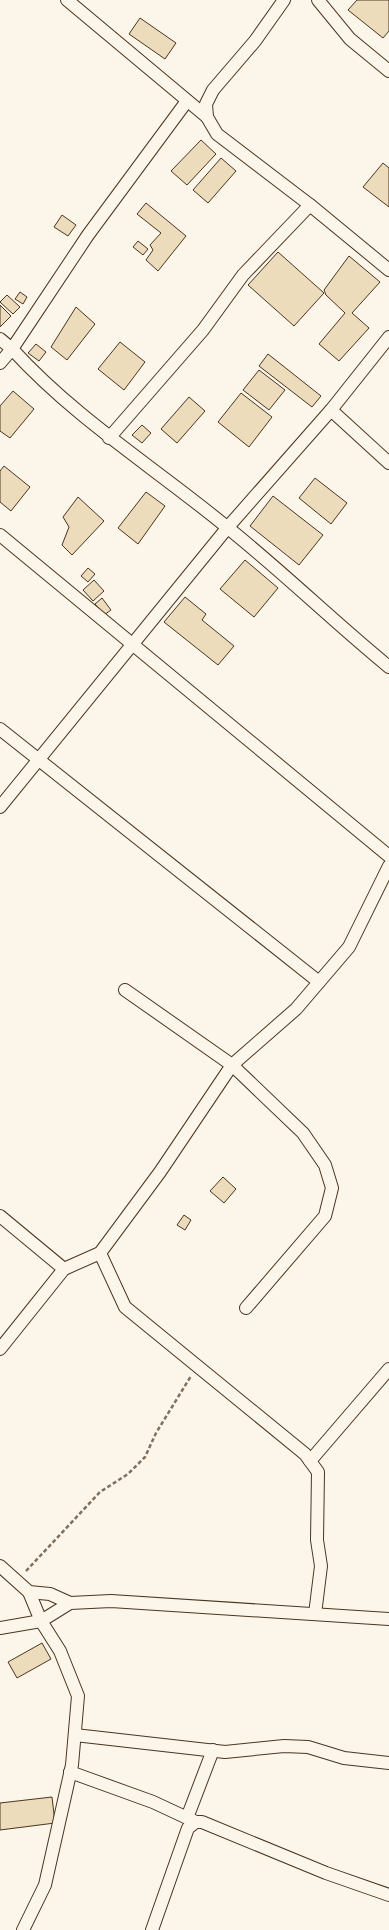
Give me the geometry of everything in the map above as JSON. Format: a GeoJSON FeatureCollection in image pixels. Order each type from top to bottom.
{"type":"FeatureCollection","features":[{"type":"Feature","properties":{"kind":"street"},"geometry":{"type":"LineString","coordinates":[[67,0],[207,117],[217,134],[310,205],[389,270]]}},
{"type":"Feature","properties":{"kind":"street"},"geometry":{"type":"LineString","coordinates":[[207,117],[206,104],[213,90],[255,41],[284,0]]}},
{"type":"Feature","properties":{"kind":"street"},"geometry":{"type":"LineString","coordinates":[[318,0],[350,39],[389,71]]}},
{"type":"Feature","properties":{"kind":"street"},"geometry":{"type":"LineString","coordinates":[[0,363],[12,349],[88,235],[187,101]]}},
{"type":"Feature","properties":{"kind":"street"},"geometry":{"type":"LineString","coordinates":[[109,438],[204,330],[243,275],[310,205]]}},
{"type":"Feature","properties":{"kind":"street"},"geometry":{"type":"LineString","coordinates":[[0,807],[228,527],[331,410],[389,337]]}},
{"type":"Feature","properties":{"kind":"street"},"geometry":{"type":"LineString","coordinates":[[0,339],[12,349],[43,383],[109,438],[228,527],[389,667]]}},
{"type":"Feature","properties":{"kind":"street"},"geometry":{"type":"LineString","coordinates":[[331,410],[389,463]]}},
{"type":"Feature","properties":{"kind":"street"},"geometry":{"type":"LineString","coordinates":[[0,535],[389,856]]}},
{"type":"Feature","properties":{"kind":"street"},"geometry":{"type":"LineString","coordinates":[[0,729],[319,982]]}},
{"type":"Feature","properties":{"kind":"street"},"geometry":{"type":"LineString","coordinates":[[0,1349],[64,1268],[100,1253],[160,1172],[232,1065],[296,1009],[349,947],[389,866]]}},
{"type":"Feature","properties":{"kind":"street"},"geometry":{"type":"LineString","coordinates":[[125,990],[232,1065],[303,1133],[325,1165],[332,1188],[325,1216],[246,1308]]}},
{"type":"Feature","properties":{"kind":"street"},"geometry":{"type":"LineString","coordinates":[[0,1216],[64,1268]]}},
{"type":"Feature","properties":{"kind":"street"},"geometry":{"type":"LineString","coordinates":[[100,1253],[125,1307],[305,1454],[318,1472],[317,1540],[321,1566],[315,1614]]}},
{"type":"Feature","properties":{"kind":"street"},"geometry":{"type":"LineString","coordinates":[[310,1461],[389,1369]]}},
{"type":"Feature","properties":{"kind":"street"},"geometry":{"type":"LineString","coordinates":[[0,1566],[18,1580],[29,1592],[41,1621],[60,1651],[78,1696],[70,1772],[45,1885],[23,1930]]}},
{"type":"Feature","properties":{"kind":"street"},"geometry":{"type":"LineString","coordinates":[[29,1592],[50,1594],[70,1603],[111,1601],[389,1618]]}},
{"type":"Feature","properties":{"kind":"street"},"geometry":{"type":"LineString","coordinates":[[0,1628],[41,1621],[70,1603]]}},
{"type":"Feature","properties":{"kind":"street"},"geometry":{"type":"LineString","coordinates":[[75,1735],[225,1752],[284,1746],[308,1746],[344,1758],[389,1763]]}},
{"type":"Feature","properties":{"kind":"street"},"geometry":{"type":"LineString","coordinates":[[152,1930],[191,1820],[213,1750]]}},
{"type":"Feature","properties":{"kind":"street"},"geometry":{"type":"LineString","coordinates":[[70,1772],[153,1802],[191,1820],[202,1822],[326,1873],[389,1895]]}},
{"type":"Feature","properties":{"kind":"path"},"geometry":{"type":"LineString","coordinates":[[18,1580],[100,1492],[128,1474],[145,1457],[156,1433],[197,1367]]}},
{"type":"Feature","properties":{"kind":"building"},"geometry":{"type":"Polygon","coordinates":[[[357,0],[389,0],[389,31],[383,38],[348,10],[357,0]]]}},
{"type":"Feature","properties":{"kind":"building"},"geometry":{"type":"Polygon","coordinates":[[[140,18],[176,43],[165,59],[129,34],[140,18]]]}},
{"type":"Feature","properties":{"kind":"building"},"geometry":{"type":"Polygon","coordinates":[[[201,140],[216,154],[187,185],[171,171],[201,140]]]}},
{"type":"Feature","properties":{"kind":"building"},"geometry":{"type":"Polygon","coordinates":[[[221,158],[236,171],[208,203],[193,190],[221,158]]]}},
{"type":"Feature","properties":{"kind":"building"},"geometry":{"type":"Polygon","coordinates":[[[383,163],[389,168],[389,207],[363,187],[383,163]]]}},
{"type":"Feature","properties":{"kind":"building"},"geometry":{"type":"Polygon","coordinates":[[[146,203],[186,236],[158,271],[146,260],[153,250],[150,245],[161,233],[137,214],[146,203]]]}},
{"type":"Feature","properties":{"kind":"building"},"geometry":{"type":"Polygon","coordinates":[[[62,215],[76,225],[68,236],[54,227],[62,215]]]}},
{"type":"Feature","properties":{"kind":"building"},"geometry":{"type":"Polygon","coordinates":[[[138,241],[148,249],[143,255],[133,247],[138,241]]]}},
{"type":"Feature","properties":{"kind":"building"},"geometry":{"type":"Polygon","coordinates":[[[278,252],[324,293],[294,326],[248,285],[278,252]]]}},
{"type":"Feature","properties":{"kind":"building"},"geometry":{"type":"Polygon","coordinates":[[[349,256],[380,282],[352,313],[369,328],[339,361],[319,344],[345,313],[326,295],[324,290],[349,256]]]}},
{"type":"Feature","properties":{"kind":"building"},"geometry":{"type":"Polygon","coordinates":[[[20,292],[27,297],[23,304],[15,299],[20,292]]]}},
{"type":"Feature","properties":{"kind":"building"},"geometry":{"type":"Polygon","coordinates":[[[7,295],[20,307],[13,314],[0,302],[7,295]]]}},
{"type":"Feature","properties":{"kind":"building"},"geometry":{"type":"Polygon","coordinates":[[[0,305],[11,316],[0,327],[0,305]]]}},
{"type":"Feature","properties":{"kind":"building"},"geometry":{"type":"Polygon","coordinates":[[[76,307],[95,324],[67,360],[51,347],[76,307]]]}},
{"type":"Feature","properties":{"kind":"building"},"geometry":{"type":"Polygon","coordinates":[[[120,342],[145,362],[124,390],[98,369],[120,342]]]}},
{"type":"Feature","properties":{"kind":"building"},"geometry":{"type":"Polygon","coordinates":[[[36,344],[46,352],[39,361],[28,353],[36,344]]]}},
{"type":"Feature","properties":{"kind":"building"},"geometry":{"type":"Polygon","coordinates":[[[268,354],[321,396],[312,407],[259,366],[268,354]]]}},
{"type":"Feature","properties":{"kind":"building"},"geometry":{"type":"Polygon","coordinates":[[[259,370],[285,390],[269,410],[243,390],[259,370]]]}},
{"type":"Feature","properties":{"kind":"building"},"geometry":{"type":"Polygon","coordinates":[[[13,391],[34,409],[10,438],[0,431],[0,406],[13,391]]]}},
{"type":"Feature","properties":{"kind":"building"},"geometry":{"type":"Polygon","coordinates":[[[241,393],[272,417],[249,447],[218,422],[241,393]]]}},
{"type":"Feature","properties":{"kind":"building"},"geometry":{"type":"Polygon","coordinates":[[[189,397],[205,411],[177,443],[161,429],[189,397]]]}},
{"type":"Feature","properties":{"kind":"building"},"geometry":{"type":"Polygon","coordinates":[[[142,425],[151,433],[142,443],[132,435],[142,425]]]}},
{"type":"Feature","properties":{"kind":"building"},"geometry":{"type":"Polygon","coordinates":[[[4,466],[30,487],[11,511],[0,502],[0,471],[4,466]]]}},
{"type":"Feature","properties":{"kind":"building"},"geometry":{"type":"Polygon","coordinates":[[[315,478],[347,503],[331,524],[299,498],[315,478]]]}},
{"type":"Feature","properties":{"kind":"building"},"geometry":{"type":"Polygon","coordinates":[[[146,492],[165,506],[138,544],[118,528],[146,492]]]}},
{"type":"Feature","properties":{"kind":"building"},"geometry":{"type":"Polygon","coordinates":[[[273,496],[323,535],[299,565],[250,526],[273,496]]]}},
{"type":"Feature","properties":{"kind":"building"},"geometry":{"type":"Polygon","coordinates":[[[78,497],[104,521],[72,555],[62,545],[69,527],[63,517],[78,497]]]}},
{"type":"Feature","properties":{"kind":"building"},"geometry":{"type":"Polygon","coordinates":[[[245,560],[278,588],[254,617],[220,589],[245,560]]]}},
{"type":"Feature","properties":{"kind":"building"},"geometry":{"type":"Polygon","coordinates":[[[88,568],[95,574],[88,582],[81,576],[88,568]]]}},
{"type":"Feature","properties":{"kind":"building"},"geometry":{"type":"Polygon","coordinates":[[[94,580],[104,591],[93,601],[83,590],[94,580]]]}},
{"type":"Feature","properties":{"kind":"building"},"geometry":{"type":"Polygon","coordinates":[[[185,597],[206,614],[202,620],[234,646],[218,665],[164,622],[185,597]]]}},
{"type":"Feature","properties":{"kind":"building"},"geometry":{"type":"Polygon","coordinates":[[[102,598],[111,610],[104,615],[95,604],[102,598]]]}},
{"type":"Feature","properties":{"kind":"building"},"geometry":{"type":"Polygon","coordinates":[[[223,1177],[236,1189],[224,1203],[210,1191],[223,1177]]]}},
{"type":"Feature","properties":{"kind":"building"},"geometry":{"type":"Polygon","coordinates":[[[184,1215],[191,1220],[185,1230],[177,1225],[184,1215]]]}},
{"type":"Feature","properties":{"kind":"building"},"geometry":{"type":"Polygon","coordinates":[[[42,1643],[51,1659],[17,1678],[8,1662],[42,1643]]]}},
{"type":"Feature","properties":{"kind":"building"},"geometry":{"type":"Polygon","coordinates":[[[52,1797],[55,1823],[0,1830],[0,1803],[52,1797]]]}}]}
